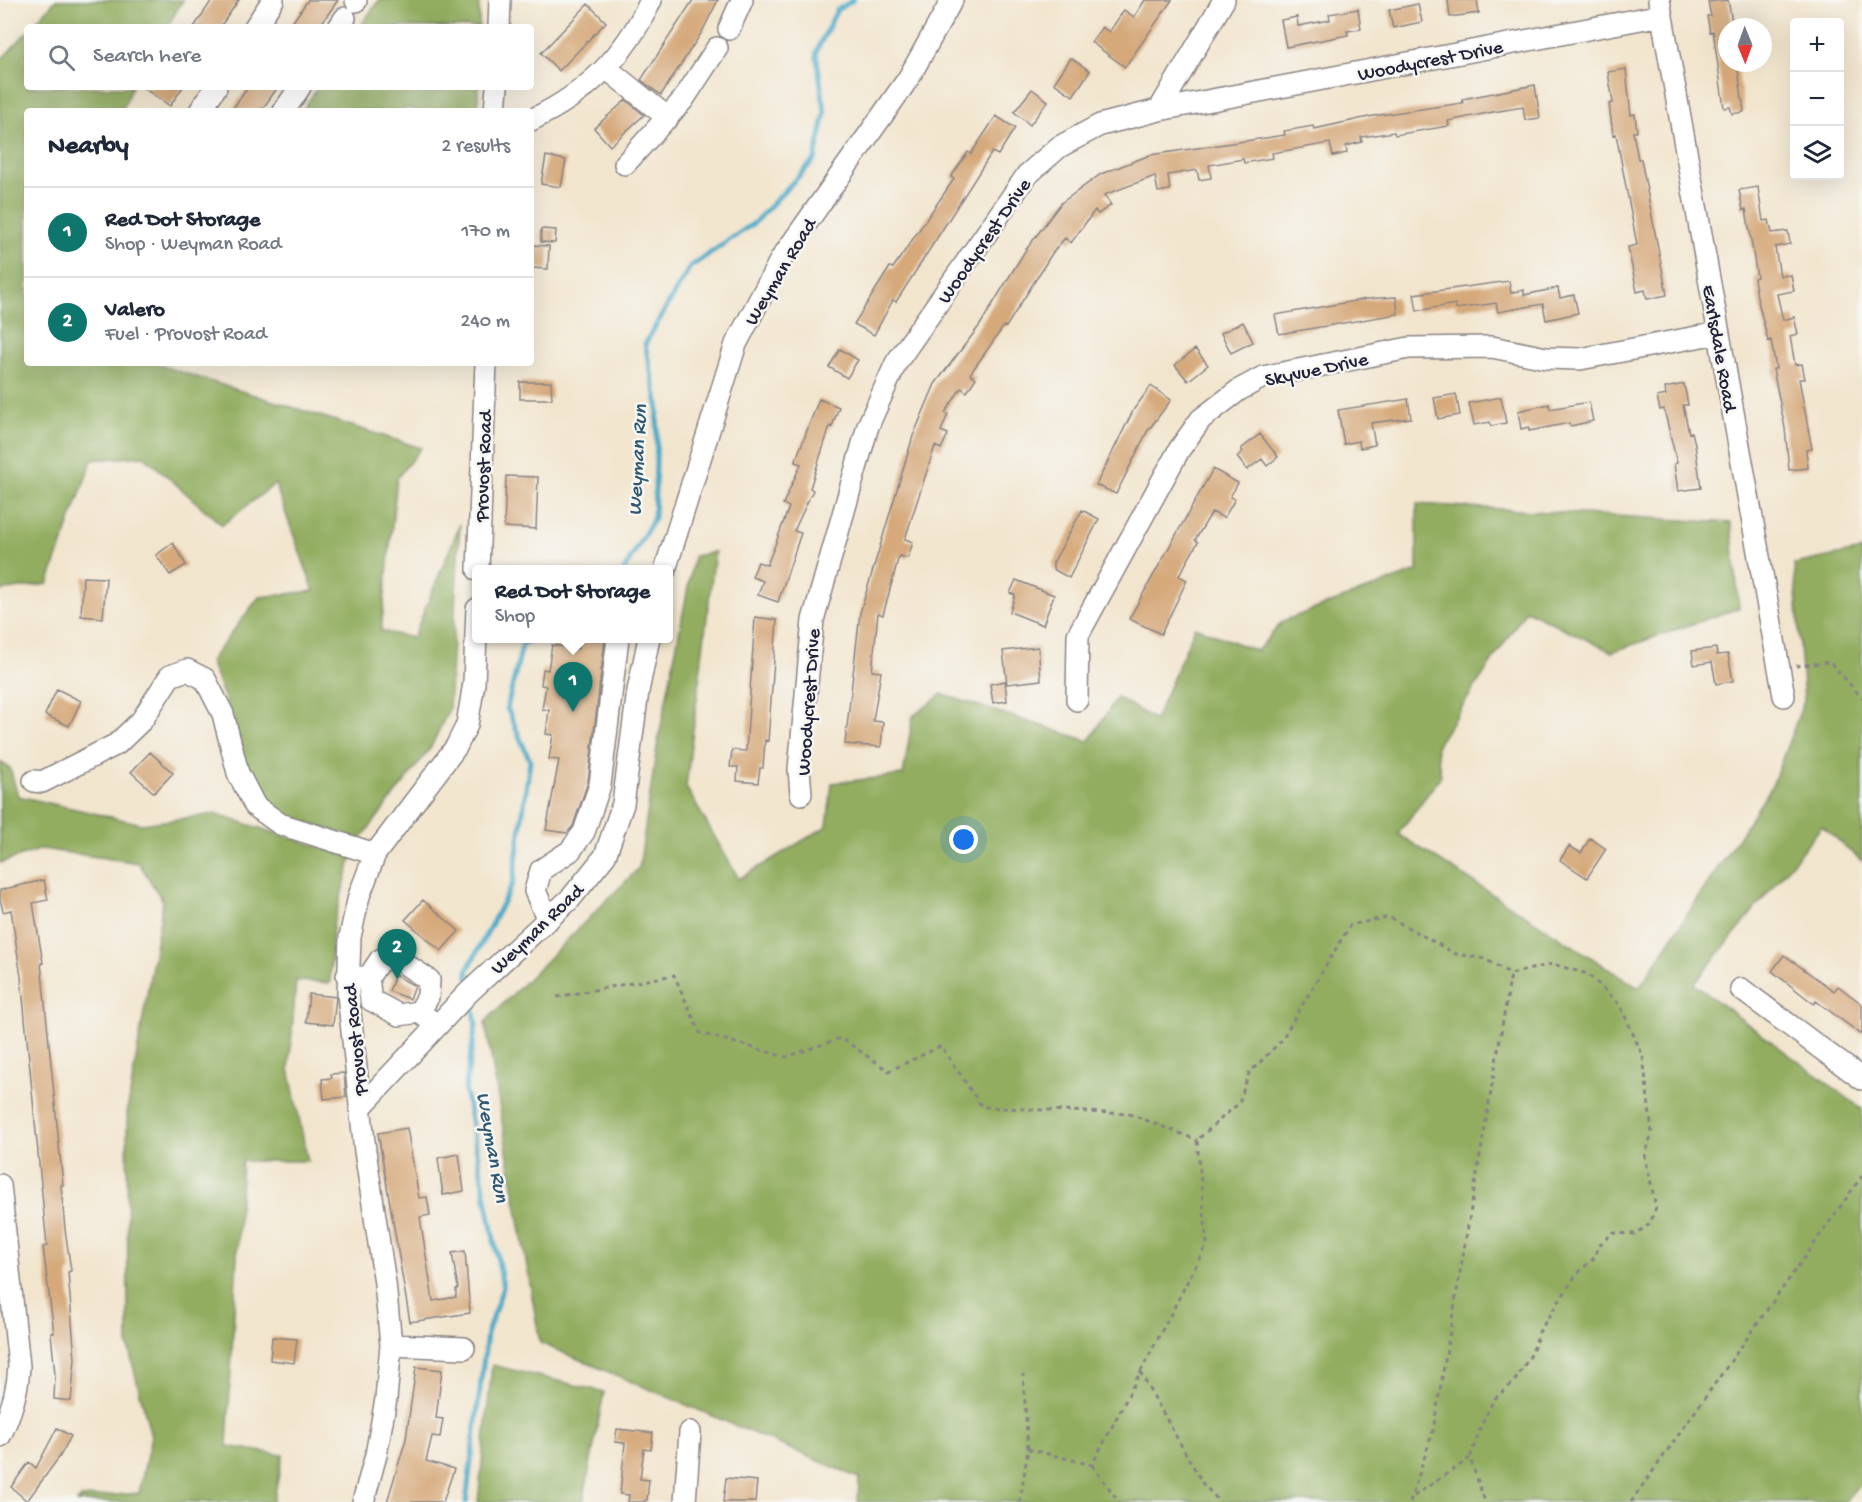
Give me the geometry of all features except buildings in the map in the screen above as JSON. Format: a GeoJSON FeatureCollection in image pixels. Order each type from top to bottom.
{"type":"FeatureCollection","features":[{"type":"Feature","properties":{"kind":"street"},"geometry":{"type":"LineString","coordinates":[[257,24],[273,0]]}},
{"type":"Feature","properties":{"kind":"street"},"geometry":{"type":"LineString","coordinates":[[499,24],[500,0]]}},
{"type":"Feature","properties":{"kind":"street"},"geometry":{"type":"LineString","coordinates":[[534,118],[586,86],[606,68],[637,31],[651,0]]}},
{"type":"Feature","properties":{"kind":"street"},"geometry":{"type":"LineString","coordinates":[[729,29],[742,0]]}},
{"type":"Feature","properties":{"kind":"street","name":"Weyman Road"},"geometry":{"type":"LineString","coordinates":[[667,565],[736,344],[782,259],[908,79],[952,0]]}},
{"type":"Feature","properties":{"kind":"street"},"geometry":{"type":"LineString","coordinates":[[1159,110],[1224,0]]}},
{"type":"Feature","properties":{"kind":"street","name":"Woodycrest Drive"},"geometry":{"type":"LineString","coordinates":[[801,794],[799,769],[813,620],[868,426],[896,363],[1027,175],[1059,147],[1100,125],[1159,110],[1660,7]]}},
{"type":"Feature","properties":{"kind":"street","name":"Earlsdale Road"},"geometry":{"type":"LineString","coordinates":[[1660,7],[1784,696]]}},
{"type":"Feature","properties":{"kind":"street"},"geometry":{"type":"LineString","coordinates":[[625,164],[683,100],[717,48]]}},
{"type":"Feature","properties":{"kind":"street"},"geometry":{"type":"LineString","coordinates":[[606,68],[668,118]]}},
{"type":"Feature","properties":{"kind":"street"},"geometry":{"type":"LineString","coordinates":[[202,108],[214,90]]}},
{"type":"Feature","properties":{"kind":"street"},"geometry":{"type":"LineString","coordinates":[[286,108],[298,90]]}},
{"type":"Feature","properties":{"kind":"street"},"geometry":{"type":"LineString","coordinates":[[495,108],[496,90]]}},
{"type":"Feature","properties":{"kind":"street","name":"Skyvue Drive"},"geometry":{"type":"LineString","coordinates":[[1077,700],[1078,635],[1179,450],[1201,419],[1239,390],[1263,377],[1409,348],[1492,347],[1546,358],[1580,359],[1718,333]]}},
{"type":"Feature","properties":{"kind":"street","name":"Provost Road"},"geometry":{"type":"LineString","coordinates":[[478,565],[486,366]]}},
{"type":"Feature","properties":{"kind":"street","name":"Provost Road"},"geometry":{"type":"LineString","coordinates":[[363,1502],[376,1455],[384,1410],[390,1345],[360,1108],[347,976],[352,927],[359,896],[375,854],[456,747],[467,724],[474,683],[476,643]]}},
{"type":"Feature","properties":{"kind":"street"},"geometry":{"type":"LineString","coordinates":[[548,920],[535,891],[541,870],[570,851],[584,832],[600,785],[618,643]]}},
{"type":"Feature","properties":{"kind":"street","name":"Weyman Road"},"geometry":{"type":"LineString","coordinates":[[360,1108],[488,974],[571,898],[605,856],[623,804],[638,691],[648,643]]}},
{"type":"Feature","properties":{"kind":"street"},"geometry":{"type":"LineString","coordinates":[[34,781],[42,782],[117,744],[142,720],[170,676],[187,670],[205,679],[223,714],[238,773],[255,806],[280,824],[375,854]]}},
{"type":"Feature","properties":{"kind":"street"},"geometry":{"type":"LineString","coordinates":[[419,1012],[428,997],[429,980],[396,958],[380,960],[369,978],[371,1000],[399,1015],[419,1012],[438,1024]]}},
{"type":"Feature","properties":{"kind":"street"},"geometry":{"type":"LineString","coordinates":[[347,976],[369,978]]}},
{"type":"Feature","properties":{"kind":"street"},"geometry":{"type":"LineString","coordinates":[[1741,988],[1862,1079]]}},
{"type":"Feature","properties":{"kind":"street"},"geometry":{"type":"LineString","coordinates":[[0,1185],[19,1366],[18,1388],[10,1415],[0,1436]]}},
{"type":"Feature","properties":{"kind":"street"},"geometry":{"type":"LineString","coordinates":[[390,1345],[464,1348]]}},
{"type":"Feature","properties":{"kind":"street"},"geometry":{"type":"LineString","coordinates":[[685,1502],[690,1432]]}},
{"type":"Feature","properties":{"kind":"path"},"geometry":{"type":"LineString","coordinates":[[1779,669],[1830,662],[1862,698]]}},
{"type":"Feature","properties":{"kind":"path"},"geometry":{"type":"LineString","coordinates":[[1197,1140],[1239,1103],[1249,1073],[1281,1041],[1350,925],[1389,917],[1456,954],[1485,959],[1511,974],[1552,964],[1561,966],[1588,974],[1620,1005],[1643,1056],[1652,1133],[1645,1156],[1656,1208],[1650,1224],[1635,1234],[1613,1233],[1599,1245],[1595,1257],[1576,1275],[1539,1332],[1532,1353],[1514,1382],[1494,1399],[1481,1426],[1470,1458],[1413,1497]]}},
{"type":"Feature","properties":{"kind":"path"},"geometry":{"type":"LineString","coordinates":[[1410,1502],[1434,1431],[1511,974]]}},
{"type":"Feature","properties":{"kind":"path"},"geometry":{"type":"LineString","coordinates":[[557,997],[674,975],[700,1033],[786,1058],[841,1038],[889,1071],[941,1046],[982,1107],[1130,1114],[1197,1140]]}},
{"type":"Feature","properties":{"kind":"path"},"geometry":{"type":"LineString","coordinates":[[1092,1465],[1206,1244],[1197,1140]]}},
{"type":"Feature","properties":{"kind":"path"},"geometry":{"type":"LineString","coordinates":[[1631,1502],[1862,1176]]}},
{"type":"Feature","properties":{"kind":"path"},"geometry":{"type":"LineString","coordinates":[[1140,1372],[1203,1484],[1220,1502]]}},
{"type":"Feature","properties":{"kind":"path"},"geometry":{"type":"LineString","coordinates":[[1020,1502],[1028,1449],[1023,1374]]}},
{"type":"Feature","properties":{"kind":"path"},"geometry":{"type":"LineString","coordinates":[[1028,1449],[1092,1465],[1119,1502]]}},
{"type":"Feature","properties":{"kind":"path"},"geometry":{"type":"LineString","coordinates":[[1470,1458],[1485,1502]]}},
{"type":"Feature","properties":{"kind":"green space"},"geometry":{"type":"Polygon","coordinates":[[[56,0],[183,0],[169,24],[34,24],[56,0]]]}},
{"type":"Feature","properties":{"kind":"green space"},"geometry":{"type":"Polygon","coordinates":[[[379,0],[479,0],[479,24],[362,24],[379,0]]]}},
{"type":"Feature","properties":{"kind":"green space"},"geometry":{"type":"Polygon","coordinates":[[[24,35],[24,90],[131,90],[123,108],[24,108],[24,366],[162,366],[421,448],[397,478],[381,631],[413,638],[460,524],[449,709],[431,747],[361,839],[275,813],[249,782],[232,717],[210,661],[259,597],[314,591],[275,484],[222,525],[144,456],[92,460],[48,584],[0,591],[0,61],[24,35]]]}},
{"type":"Feature","properties":{"kind":"green space"},"geometry":{"type":"Polygon","coordinates":[[[316,90],[478,90],[478,108],[304,108],[316,90]]]}},
{"type":"Feature","properties":{"kind":"green space"},"geometry":{"type":"Polygon","coordinates":[[[1417,504],[1731,523],[1739,608],[1612,652],[1526,610],[1436,746],[1441,776],[1398,834],[1639,988],[1772,786],[1804,701],[1794,564],[1862,550],[1862,861],[1822,826],[1694,984],[1862,1109],[1862,1482],[1845,1502],[858,1502],[859,1478],[540,1343],[485,1022],[639,868],[657,747],[694,556],[715,552],[686,787],[739,879],[827,826],[832,783],[903,775],[913,716],[942,694],[1089,741],[1117,697],[1155,720],[1195,627],[1257,651],[1283,621],[1417,571],[1417,504]]]}},
{"type":"Feature","properties":{"kind":"green space"},"geometry":{"type":"Polygon","coordinates":[[[0,762],[10,768],[18,796],[142,824],[215,814],[352,857],[333,925],[330,983],[296,981],[289,1069],[308,1161],[242,1161],[227,1446],[283,1455],[273,1502],[77,1502],[81,1498],[139,1493],[151,1436],[128,1346],[127,1112],[163,901],[139,863],[42,849],[0,863],[0,762]]]}},
{"type":"Feature","properties":{"kind":"green space"},"geometry":{"type":"Polygon","coordinates":[[[492,1365],[604,1392],[583,1502],[478,1502],[492,1365]]]}},
{"type":"Feature","properties":{"kind":"waterway","name":"Weyman Run"},"geometry":{"type":"LineString","coordinates":[[627,565],[654,518],[658,405],[645,344],[690,267],[754,223],[815,159],[825,113],[816,52],[837,10],[853,0]]}},
{"type":"Feature","properties":{"kind":"waterway","name":"Weyman Run"},"geometry":{"type":"LineString","coordinates":[[469,984],[467,971],[513,883],[530,761],[507,708],[522,646],[526,643]]}},
{"type":"Feature","properties":{"kind":"waterway","name":"Weyman Run"},"geometry":{"type":"LineString","coordinates":[[466,1502],[487,1333],[503,1287],[465,1089],[476,1024],[471,996]]}},
{"type":"Feature","properties":{"kind":"place","name":"Red Dot Storage"},"geometry":{"type":"Point","coordinates":[573,712]}},
{"type":"Feature","properties":{"kind":"place","name":"Valero"},"geometry":{"type":"Point","coordinates":[397,979]}}]}
